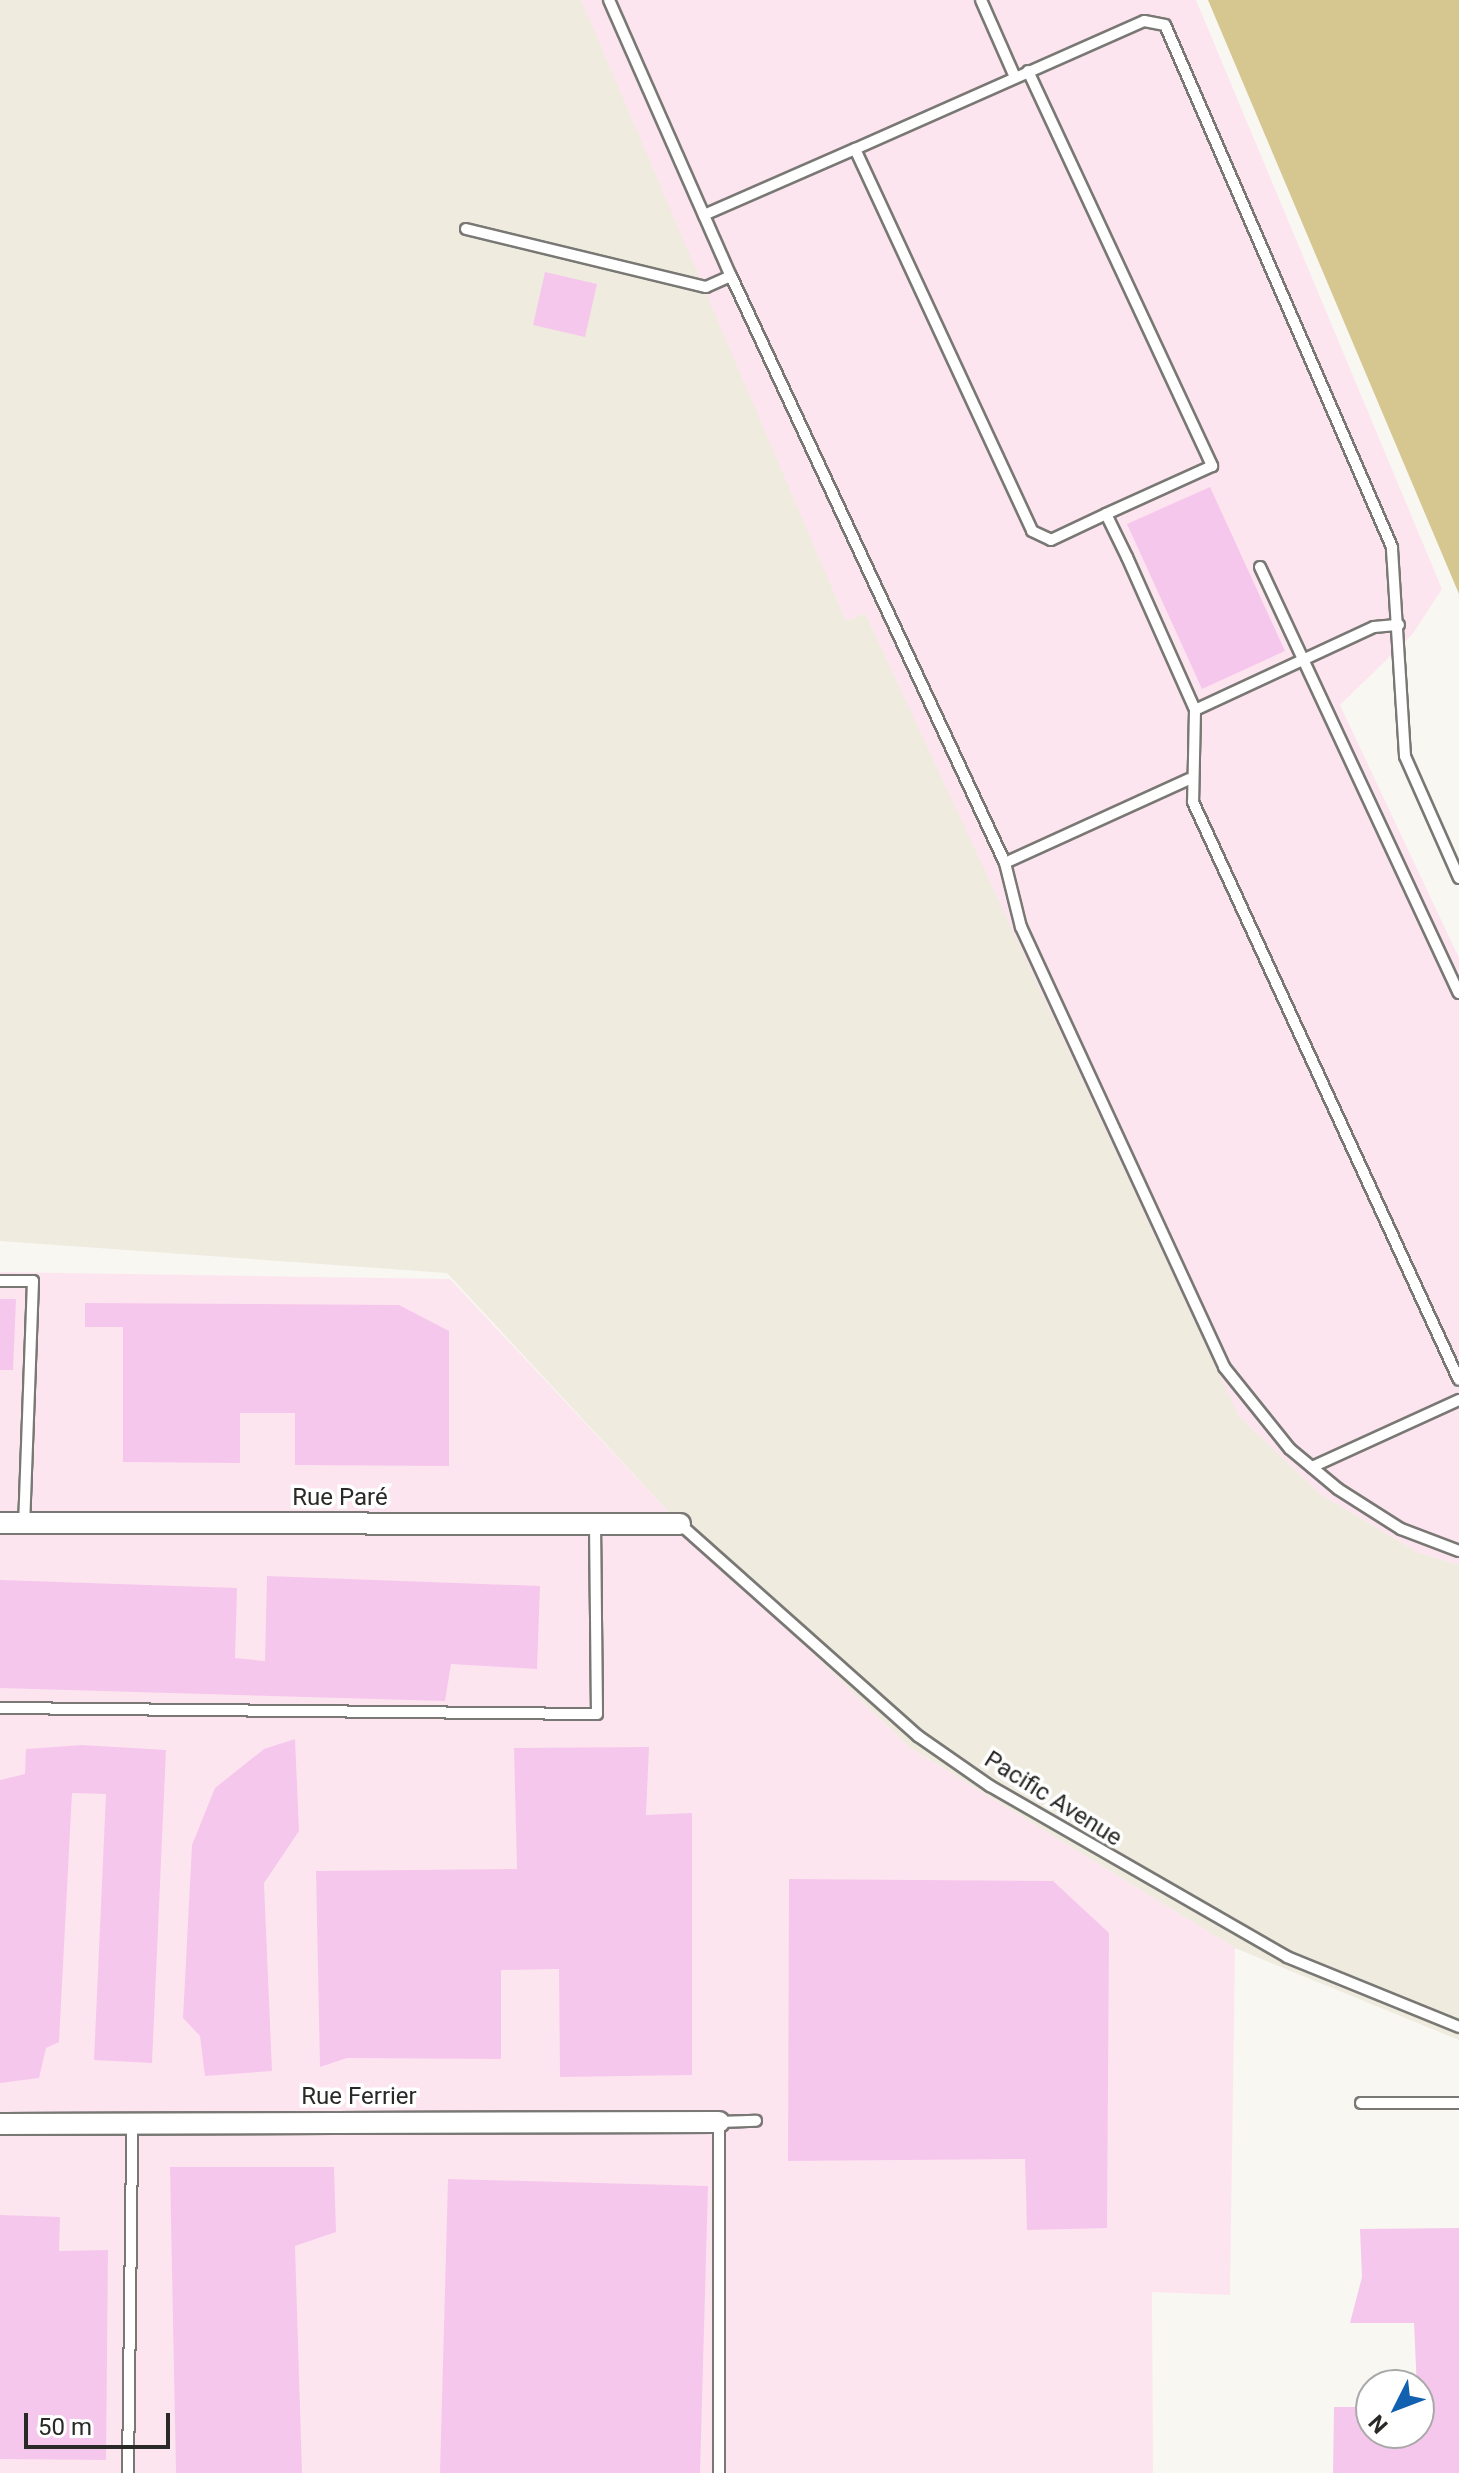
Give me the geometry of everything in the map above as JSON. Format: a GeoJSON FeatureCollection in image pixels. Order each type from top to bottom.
{"type":"FeatureCollection","features":[{"type":"Feature","properties":{"kind":"street","name":"Rue Paré"},"geometry":{"type":"LineString","coordinates":[[0,1523],[680,1524]]}},
{"type":"Feature","properties":{"kind":"street","name":"Rue Ferrier"},"geometry":{"type":"LineString","coordinates":[[0,2124],[719,2122]]}},
{"type":"Feature","properties":{"kind":"lane"},"geometry":{"type":"LineString","coordinates":[[609,0],[731,276],[1005,863],[1021,927],[1224,1367],[1312,1467],[1390,1522],[1459,1551]]}},
{"type":"Feature","properties":{"kind":"lane"},"geometry":{"type":"LineString","coordinates":[[981,0],[1015,77]]}},
{"type":"Feature","properties":{"kind":"lane"},"geometry":{"type":"LineString","coordinates":[[704,215],[1144,21],[1160,21],[1170,33],[1392,547],[1405,756],[1459,878]]}},
{"type":"Feature","properties":{"kind":"lane"},"geometry":{"type":"LineString","coordinates":[[855,149],[1032,531],[1051,540],[1212,466],[1028,71]]}},
{"type":"Feature","properties":{"kind":"lane"},"geometry":{"type":"LineString","coordinates":[[466,229],[706,287],[731,276]]}},
{"type":"Feature","properties":{"kind":"lane"},"geometry":{"type":"LineString","coordinates":[[1106,514],[1195,710],[1189,779],[1459,1380]]}},
{"type":"Feature","properties":{"kind":"lane"},"geometry":{"type":"LineString","coordinates":[[1260,567],[1459,993]]}},
{"type":"Feature","properties":{"kind":"lane"},"geometry":{"type":"LineString","coordinates":[[1195,710],[1374,627],[1399,625]]}},
{"type":"Feature","properties":{"kind":"lane"},"geometry":{"type":"LineString","coordinates":[[1005,863],[1189,779]]}},
{"type":"Feature","properties":{"kind":"lane"},"geometry":{"type":"LineString","coordinates":[[0,1281],[33,1281],[24,1524]]}},
{"type":"Feature","properties":{"kind":"lane"},"geometry":{"type":"LineString","coordinates":[[1312,1467],[1459,1400]]}},
{"type":"Feature","properties":{"kind":"lane"},"geometry":{"type":"LineString","coordinates":[[0,1708],[597,1714],[595,1524]]}},
{"type":"Feature","properties":{"kind":"lane","name":"Pacific Avenue"},"geometry":{"type":"LineString","coordinates":[[680,1524],[918,1736],[990,1786],[1287,1957],[1459,2027]]}},
{"type":"Feature","properties":{"kind":"lane"},"geometry":{"type":"LineString","coordinates":[[1361,2103],[1459,2103]]}},
{"type":"Feature","properties":{"kind":"lane"},"geometry":{"type":"LineString","coordinates":[[719,2473],[719,2122],[756,2121]]}},
{"type":"Feature","properties":{"kind":"lane"},"geometry":{"type":"LineString","coordinates":[[128,2473],[132,2124]]}},
{"type":"Feature","properties":{"kind":"shaded area"},"geometry":{"type":"Polygon","coordinates":[[[0,0],[581,0],[846,621],[865,613],[1238,1415],[1320,1494],[1419,1553],[1459,1565],[1459,2040],[1235,1948],[909,1747],[680,1524],[447,1273],[0,1241],[0,0]]]}},
{"type":"Feature","properties":{"kind":"shaded area"},"geometry":{"type":"Polygon","coordinates":[[[573,0],[1196,0],[1442,589],[1412,635],[1340,705],[1459,958],[1459,1565],[1419,1553],[1320,1494],[1238,1415],[1202,1350],[865,613],[846,621],[573,0]]]}},
{"type":"Feature","properties":{"kind":"shaded area"},"geometry":{"type":"Polygon","coordinates":[[[1208,0],[1459,0],[1459,594],[1208,0]]]}},
{"type":"Feature","properties":{"kind":"shaded area"},"geometry":{"type":"Polygon","coordinates":[[[0,1272],[450,1279],[680,1524],[909,1747],[1235,1948],[1230,2295],[1152,2292],[1153,2473],[0,2473],[0,1272]]]}},
{"type":"Feature","properties":{"kind":"building"},"geometry":{"type":"Polygon","coordinates":[[[545,272],[597,284],[585,337],[533,325],[545,272]]]}},
{"type":"Feature","properties":{"kind":"building"},"geometry":{"type":"Polygon","coordinates":[[[1210,487],[1285,651],[1202,689],[1127,524],[1210,487]]]}},
{"type":"Feature","properties":{"kind":"building"},"geometry":{"type":"Polygon","coordinates":[[[0,1299],[16,1299],[13,1370],[0,1370],[0,1299]]]}},
{"type":"Feature","properties":{"kind":"building"},"geometry":{"type":"Polygon","coordinates":[[[85,1303],[399,1305],[449,1331],[449,1466],[295,1465],[295,1413],[240,1413],[240,1463],[123,1462],[123,1327],[85,1327],[85,1303]]]}},
{"type":"Feature","properties":{"kind":"building"},"geometry":{"type":"Polygon","coordinates":[[[267,1576],[540,1586],[537,1669],[451,1664],[445,1701],[0,1688],[0,1580],[237,1588],[235,1658],[265,1661],[267,1576]]]}},
{"type":"Feature","properties":{"kind":"building"},"geometry":{"type":"Polygon","coordinates":[[[295,1739],[299,1831],[264,1883],[272,2071],[205,2076],[200,2036],[183,2018],[192,1845],[215,1788],[264,1749],[295,1739]]]}},
{"type":"Feature","properties":{"kind":"building"},"geometry":{"type":"Polygon","coordinates":[[[82,1745],[166,1750],[152,2063],[94,2060],[106,1794],[72,1793],[59,2042],[46,2048],[39,2078],[0,2083],[0,1780],[25,1774],[26,1749],[82,1745]]]}},
{"type":"Feature","properties":{"kind":"building"},"geometry":{"type":"Polygon","coordinates":[[[649,1747],[646,1815],[692,1813],[692,2075],[560,2077],[559,1969],[501,1970],[501,2059],[347,2058],[320,2067],[316,1871],[517,1869],[514,1748],[649,1747]]]}},
{"type":"Feature","properties":{"kind":"building"},"geometry":{"type":"Polygon","coordinates":[[[789,1879],[1053,1881],[1109,1933],[1107,2228],[1027,2230],[1025,2159],[788,2161],[789,1879]]]}},
{"type":"Feature","properties":{"kind":"building"},"geometry":{"type":"Polygon","coordinates":[[[170,2167],[334,2167],[336,2232],[295,2246],[302,2473],[176,2473],[170,2167]]]}},
{"type":"Feature","properties":{"kind":"building"},"geometry":{"type":"Polygon","coordinates":[[[448,2179],[708,2186],[700,2473],[440,2473],[448,2179]]]}},
{"type":"Feature","properties":{"kind":"building"},"geometry":{"type":"Polygon","coordinates":[[[0,2215],[60,2217],[59,2251],[108,2250],[106,2460],[0,2459],[0,2215]]]}},
{"type":"Feature","properties":{"kind":"building"},"geometry":{"type":"Polygon","coordinates":[[[1459,2228],[1459,2473],[1333,2473],[1334,2407],[1355,2407],[1355,2449],[1435,2449],[1435,2369],[1416,2369],[1414,2323],[1350,2323],[1362,2277],[1360,2229],[1459,2228]]]}}]}
